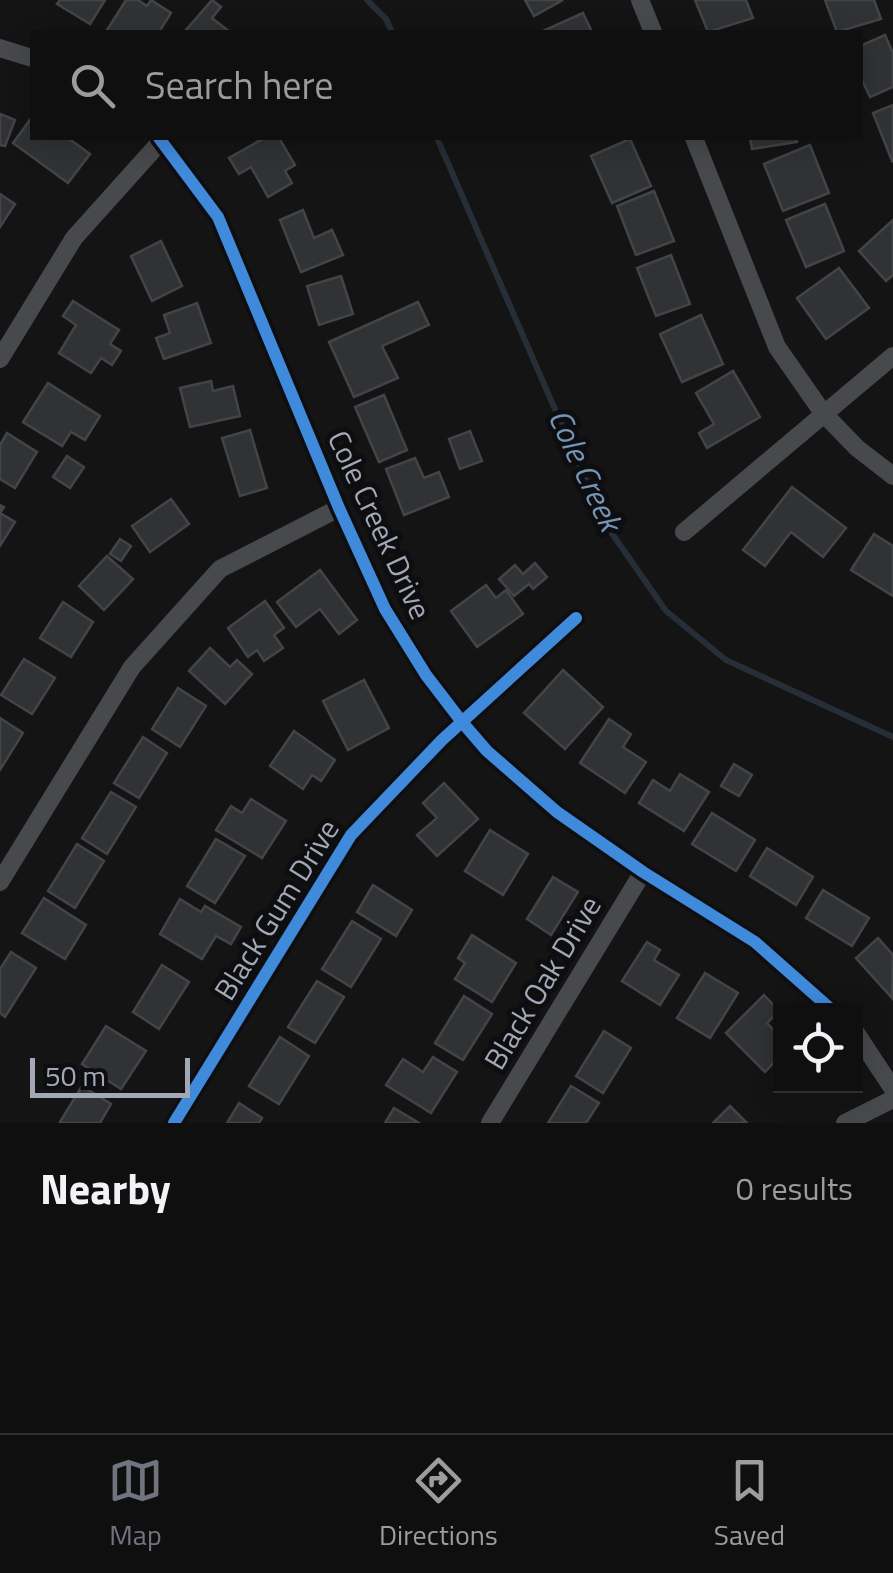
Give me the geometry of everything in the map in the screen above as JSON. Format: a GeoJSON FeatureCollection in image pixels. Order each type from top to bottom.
{"type":"FeatureCollection","features":[{"type":"Feature","properties":{"kind":"street"},"geometry":{"type":"LineString","coordinates":[[640,0],[652,30]]}},
{"type":"Feature","properties":{"kind":"street"},"geometry":{"type":"LineString","coordinates":[[0,48],[30,57]]}},
{"type":"Feature","properties":{"kind":"street"},"geometry":{"type":"LineString","coordinates":[[0,359],[74,238],[159,140]]}},
{"type":"Feature","properties":{"kind":"street","name":"Cole Creek Drive"},"geometry":{"type":"LineString","coordinates":[[161,140],[218,217],[385,609],[426,675],[462,722],[487,751],[557,812],[755,942],[825,1003]]}},
{"type":"Feature","properties":{"kind":"street"},"geometry":{"type":"LineString","coordinates":[[695,140],[777,346],[823,413],[857,448],[893,476]]}},
{"type":"Feature","properties":{"kind":"street"},"geometry":{"type":"LineString","coordinates":[[684,532],[893,356]]}},
{"type":"Feature","properties":{"kind":"street"},"geometry":{"type":"LineString","coordinates":[[0,882],[132,667],[220,568],[339,508]]}},
{"type":"Feature","properties":{"kind":"street","name":"Black Gum Drive"},"geometry":{"type":"LineString","coordinates":[[174,1123],[351,835],[462,722],[576,618]]}},
{"type":"Feature","properties":{"kind":"street","name":"Black Oak Drive"},"geometry":{"type":"LineString","coordinates":[[490,1123],[643,872]]}},
{"type":"Feature","properties":{"kind":"street"},"geometry":{"type":"LineString","coordinates":[[863,1044],[893,1088]]}},
{"type":"Feature","properties":{"kind":"street"},"geometry":{"type":"LineString","coordinates":[[846,1123],[893,1099]]}},
{"type":"Feature","properties":{"kind":"building"},"geometry":{"type":"Polygon","coordinates":[[[60,0],[105,0],[90,24],[57,4],[60,0]]]}},
{"type":"Feature","properties":{"kind":"building"},"geometry":{"type":"Polygon","coordinates":[[[126,0],[138,0],[147,6],[151,0],[171,13],[160,30],[107,30],[126,0]]]}},
{"type":"Feature","properties":{"kind":"building"},"geometry":{"type":"Polygon","coordinates":[[[212,0],[221,7],[212,18],[227,30],[186,30],[212,0]]]}},
{"type":"Feature","properties":{"kind":"building"},"geometry":{"type":"Polygon","coordinates":[[[525,0],[563,0],[534,16],[525,0]]]}},
{"type":"Feature","properties":{"kind":"building"},"geometry":{"type":"Polygon","coordinates":[[[695,0],[746,0],[753,18],[707,30],[695,0]]]}},
{"type":"Feature","properties":{"kind":"building"},"geometry":{"type":"Polygon","coordinates":[[[825,0],[874,0],[881,19],[836,30],[825,0]]]}},
{"type":"Feature","properties":{"kind":"building"},"geometry":{"type":"Polygon","coordinates":[[[583,13],[591,30],[545,30],[583,13]]]}},
{"type":"Feature","properties":{"kind":"building"},"geometry":{"type":"Polygon","coordinates":[[[885,35],[893,53],[893,87],[870,97],[863,82],[863,45],[885,35]]]}},
{"type":"Feature","properties":{"kind":"building"},"geometry":{"type":"Polygon","coordinates":[[[893,105],[893,160],[892,161],[873,113],[893,105]]]}},
{"type":"Feature","properties":{"kind":"building"},"geometry":{"type":"Polygon","coordinates":[[[0,114],[15,120],[5,146],[0,145],[0,114]]]}},
{"type":"Feature","properties":{"kind":"building"},"geometry":{"type":"Polygon","coordinates":[[[30,120],[30,140],[71,140],[90,154],[68,183],[13,143],[30,120]]]}},
{"type":"Feature","properties":{"kind":"building"},"geometry":{"type":"Polygon","coordinates":[[[260,140],[280,140],[295,165],[285,171],[292,183],[268,197],[251,167],[239,174],[229,158],[260,140]]]}},
{"type":"Feature","properties":{"kind":"building"},"geometry":{"type":"Polygon","coordinates":[[[630,140],[651,186],[612,203],[591,156],[630,140]]]}},
{"type":"Feature","properties":{"kind":"building"},"geometry":{"type":"Polygon","coordinates":[[[750,140],[797,142],[752,149],[750,140]]]}},
{"type":"Feature","properties":{"kind":"building"},"geometry":{"type":"Polygon","coordinates":[[[810,145],[829,193],[783,211],[764,164],[810,145]]]}},
{"type":"Feature","properties":{"kind":"building"},"geometry":{"type":"Polygon","coordinates":[[[654,191],[674,241],[636,255],[617,206],[654,191]]]}},
{"type":"Feature","properties":{"kind":"building"},"geometry":{"type":"Polygon","coordinates":[[[0,194],[15,204],[0,227],[0,194]]]}},
{"type":"Feature","properties":{"kind":"building"},"geometry":{"type":"Polygon","coordinates":[[[825,204],[844,251],[806,267],[786,220],[825,204]]]}},
{"type":"Feature","properties":{"kind":"building"},"geometry":{"type":"Polygon","coordinates":[[[303,210],[314,238],[332,230],[343,255],[301,272],[280,220],[303,210]]]}},
{"type":"Feature","properties":{"kind":"building"},"geometry":{"type":"Polygon","coordinates":[[[893,220],[893,275],[886,281],[859,251],[893,220]]]}},
{"type":"Feature","properties":{"kind":"building"},"geometry":{"type":"Polygon","coordinates":[[[161,241],[182,286],[152,301],[131,256],[161,241]]]}},
{"type":"Feature","properties":{"kind":"building"},"geometry":{"type":"Polygon","coordinates":[[[671,255],[690,304],[656,316],[637,268],[671,255]]]}},
{"type":"Feature","properties":{"kind":"building"},"geometry":{"type":"Polygon","coordinates":[[[839,268],[869,308],[826,339],[797,298],[839,268]]]}},
{"type":"Feature","properties":{"kind":"building"},"geometry":{"type":"Polygon","coordinates":[[[341,276],[353,314],[319,325],[307,286],[341,276]]]}},
{"type":"Feature","properties":{"kind":"building"},"geometry":{"type":"Polygon","coordinates":[[[73,301],[119,330],[110,344],[121,351],[112,365],[101,358],[91,373],[59,353],[76,325],[63,316],[73,301]]]}},
{"type":"Feature","properties":{"kind":"building"},"geometry":{"type":"Polygon","coordinates":[[[418,302],[429,325],[382,346],[398,378],[354,397],[329,342],[418,302]]]}},
{"type":"Feature","properties":{"kind":"building"},"geometry":{"type":"Polygon","coordinates":[[[197,303],[211,343],[164,359],[156,338],[170,333],[164,315],[197,303]]]}},
{"type":"Feature","properties":{"kind":"building"},"geometry":{"type":"Polygon","coordinates":[[[701,315],[723,364],[682,382],[660,334],[701,315]]]}},
{"type":"Feature","properties":{"kind":"building"},"geometry":{"type":"Polygon","coordinates":[[[733,371],[760,417],[707,448],[699,433],[714,424],[696,393],[733,371]]]}},
{"type":"Feature","properties":{"kind":"building"},"geometry":{"type":"Polygon","coordinates":[[[211,381],[213,391],[233,386],[240,416],[190,427],[180,388],[211,381]]]}},
{"type":"Feature","properties":{"kind":"building"},"geometry":{"type":"Polygon","coordinates":[[[48,383],[100,416],[85,440],[71,432],[62,446],[23,422],[48,383]]]}},
{"type":"Feature","properties":{"kind":"building"},"geometry":{"type":"Polygon","coordinates":[[[384,395],[407,450],[379,462],[355,407],[384,395]]]}},
{"type":"Feature","properties":{"kind":"building"},"geometry":{"type":"Polygon","coordinates":[[[250,430],[267,488],[240,496],[222,438],[250,430]]]}},
{"type":"Feature","properties":{"kind":"building"},"geometry":{"type":"Polygon","coordinates":[[[470,431],[482,461],[460,469],[449,439],[470,431]]]}},
{"type":"Feature","properties":{"kind":"building"},"geometry":{"type":"Polygon","coordinates":[[[7,433],[37,452],[15,488],[0,479],[0,445],[7,433]]]}},
{"type":"Feature","properties":{"kind":"building"},"geometry":{"type":"Polygon","coordinates":[[[67,456],[84,467],[70,488],[53,477],[67,456]]]}},
{"type":"Feature","properties":{"kind":"building"},"geometry":{"type":"Polygon","coordinates":[[[415,458],[424,478],[439,472],[449,497],[404,515],[386,469],[415,458]]]}},
{"type":"Feature","properties":{"kind":"building"},"geometry":{"type":"Polygon","coordinates":[[[792,487],[846,528],[823,557],[791,532],[765,566],[743,550],[792,487]]]}},
{"type":"Feature","properties":{"kind":"building"},"geometry":{"type":"Polygon","coordinates":[[[171,499],[189,524],[150,552],[132,526],[171,499]]]}},
{"type":"Feature","properties":{"kind":"building"},"geometry":{"type":"Polygon","coordinates":[[[0,513],[15,522],[0,546],[0,513]]]}},
{"type":"Feature","properties":{"kind":"building"},"geometry":{"type":"Polygon","coordinates":[[[874,534],[893,546],[893,596],[851,570],[874,534]]]}},
{"type":"Feature","properties":{"kind":"building"},"geometry":{"type":"Polygon","coordinates":[[[120,539],[131,546],[121,561],[110,554],[120,539]]]}},
{"type":"Feature","properties":{"kind":"building"},"geometry":{"type":"Polygon","coordinates":[[[107,556],[133,579],[104,610],[79,586],[107,556]]]}},
{"type":"Feature","properties":{"kind":"building"},"geometry":{"type":"Polygon","coordinates":[[[535,563],[547,577],[533,589],[529,584],[514,596],[499,579],[515,565],[523,574],[535,563]]]}},
{"type":"Feature","properties":{"kind":"building"},"geometry":{"type":"Polygon","coordinates":[[[320,570],[357,620],[339,634],[320,609],[296,627],[277,602],[320,570]]]}},
{"type":"Feature","properties":{"kind":"building"},"geometry":{"type":"Polygon","coordinates":[[[486,585],[496,598],[506,590],[523,614],[477,647],[451,611],[486,585]]]}},
{"type":"Feature","properties":{"kind":"building"},"geometry":{"type":"Polygon","coordinates":[[[265,601],[284,628],[274,635],[283,648],[264,661],[257,650],[248,657],[228,628],[265,601]]]}},
{"type":"Feature","properties":{"kind":"building"},"geometry":{"type":"Polygon","coordinates":[[[63,602],[93,622],[71,657],[40,638],[63,602]]]}},
{"type":"Feature","properties":{"kind":"building"},"geometry":{"type":"Polygon","coordinates":[[[210,648],[230,667],[237,660],[252,674],[225,704],[189,671],[210,648]]]}},
{"type":"Feature","properties":{"kind":"building"},"geometry":{"type":"Polygon","coordinates":[[[24,659],[55,678],[32,714],[1,695],[24,659]]]}},
{"type":"Feature","properties":{"kind":"building"},"geometry":{"type":"Polygon","coordinates":[[[563,670],[603,707],[565,749],[524,713],[563,670]]]}},
{"type":"Feature","properties":{"kind":"building"},"geometry":{"type":"Polygon","coordinates":[[[364,680],[389,728],[348,750],[323,701],[364,680]]]}},
{"type":"Feature","properties":{"kind":"building"},"geometry":{"type":"Polygon","coordinates":[[[178,688],[206,706],[180,747],[152,729],[178,688]]]}},
{"type":"Feature","properties":{"kind":"building"},"geometry":{"type":"Polygon","coordinates":[[[0,718],[23,733],[0,770],[0,718]]]}},
{"type":"Feature","properties":{"kind":"building"},"geometry":{"type":"Polygon","coordinates":[[[609,719],[631,734],[623,747],[646,762],[625,793],[580,763],[609,719]]]}},
{"type":"Feature","properties":{"kind":"building"},"geometry":{"type":"Polygon","coordinates":[[[294,731],[335,760],[321,781],[312,775],[303,789],[270,766],[294,731]]]}},
{"type":"Feature","properties":{"kind":"building"},"geometry":{"type":"Polygon","coordinates":[[[143,737],[167,753],[139,798],[114,783],[143,737]]]}},
{"type":"Feature","properties":{"kind":"building"},"geometry":{"type":"Polygon","coordinates":[[[734,764],[752,775],[739,796],[721,786],[734,764]]]}},
{"type":"Feature","properties":{"kind":"building"},"geometry":{"type":"Polygon","coordinates":[[[680,774],[709,792],[684,831],[639,803],[653,780],[670,791],[680,774]]]}},
{"type":"Feature","properties":{"kind":"building"},"geometry":{"type":"Polygon","coordinates":[[[444,783],[478,819],[437,856],[417,835],[437,818],[423,803],[444,783]]]}},
{"type":"Feature","properties":{"kind":"building"},"geometry":{"type":"Polygon","coordinates":[[[111,792],[136,807],[107,854],[82,838],[111,792]]]}},
{"type":"Feature","properties":{"kind":"building"},"geometry":{"type":"Polygon","coordinates":[[[251,799],[286,821],[262,858],[216,830],[231,806],[242,813],[251,799]]]}},
{"type":"Feature","properties":{"kind":"building"},"geometry":{"type":"Polygon","coordinates":[[[712,813],[755,840],[736,871],[692,844],[712,813]]]}},
{"type":"Feature","properties":{"kind":"building"},"geometry":{"type":"Polygon","coordinates":[[[490,830],[528,854],[503,895],[465,871],[490,830]]]}},
{"type":"Feature","properties":{"kind":"building"},"geometry":{"type":"Polygon","coordinates":[[[216,839],[245,856],[215,903],[187,886],[216,839]]]}},
{"type":"Feature","properties":{"kind":"building"},"geometry":{"type":"Polygon","coordinates":[[[77,844],[104,861],[75,908],[48,891],[77,844]]]}},
{"type":"Feature","properties":{"kind":"building"},"geometry":{"type":"Polygon","coordinates":[[[767,848],[813,877],[796,905],[750,876],[767,848]]]}},
{"type":"Feature","properties":{"kind":"building"},"geometry":{"type":"Polygon","coordinates":[[[553,877],[578,892],[551,935],[527,919],[553,877]]]}},
{"type":"Feature","properties":{"kind":"building"},"geometry":{"type":"Polygon","coordinates":[[[373,885],[412,910],[396,936],[357,912],[373,885]]]}},
{"type":"Feature","properties":{"kind":"building"},"geometry":{"type":"Polygon","coordinates":[[[823,890],[869,918],[852,946],[806,918],[823,890]]]}},
{"type":"Feature","properties":{"kind":"building"},"geometry":{"type":"Polygon","coordinates":[[[44,898],[86,925],[65,959],[22,933],[44,898]]]}},
{"type":"Feature","properties":{"kind":"building"},"geometry":{"type":"Polygon","coordinates":[[[180,899],[201,912],[205,906],[241,927],[231,944],[216,936],[202,959],[160,934],[180,899]]]}},
{"type":"Feature","properties":{"kind":"building"},"geometry":{"type":"Polygon","coordinates":[[[352,921],[381,939],[351,987],[322,969],[352,921]]]}},
{"type":"Feature","properties":{"kind":"building"},"geometry":{"type":"Polygon","coordinates":[[[472,935],[516,963],[492,1002],[455,979],[465,963],[458,958],[472,935]]]}},
{"type":"Feature","properties":{"kind":"building"},"geometry":{"type":"Polygon","coordinates":[[[878,938],[893,955],[892,998],[856,958],[878,938]]]}},
{"type":"Feature","properties":{"kind":"building"},"geometry":{"type":"Polygon","coordinates":[[[647,942],[660,950],[654,960],[679,975],[660,1005],[622,981],[647,942]]]}},
{"type":"Feature","properties":{"kind":"building"},"geometry":{"type":"Polygon","coordinates":[[[11,952],[36,968],[5,1017],[0,1013],[0,969],[11,952]]]}},
{"type":"Feature","properties":{"kind":"building"},"geometry":{"type":"Polygon","coordinates":[[[162,965],[189,982],[159,1029],[133,1012],[162,965]]]}},
{"type":"Feature","properties":{"kind":"building"},"geometry":{"type":"Polygon","coordinates":[[[705,973],[738,993],[710,1038],[677,1018],[705,973]]]}},
{"type":"Feature","properties":{"kind":"building"},"geometry":{"type":"Polygon","coordinates":[[[317,981],[344,997],[315,1043],[288,1027],[317,981]]]}},
{"type":"Feature","properties":{"kind":"building"},"geometry":{"type":"Polygon","coordinates":[[[764,995],[773,1005],[773,1017],[767,1023],[773,1029],[773,1063],[765,1072],[726,1033],[764,995]]]}},
{"type":"Feature","properties":{"kind":"building"},"geometry":{"type":"Polygon","coordinates":[[[464,996],[492,1014],[463,1060],[435,1043],[464,996]]]}},
{"type":"Feature","properties":{"kind":"building"},"geometry":{"type":"Polygon","coordinates":[[[106,1026],[146,1051],[121,1089],[82,1064],[106,1026]]]}},
{"type":"Feature","properties":{"kind":"building"},"geometry":{"type":"Polygon","coordinates":[[[604,1031],[631,1048],[603,1093],[576,1076],[604,1031]]]}},
{"type":"Feature","properties":{"kind":"building"},"geometry":{"type":"Polygon","coordinates":[[[280,1037],[309,1056],[279,1104],[249,1086],[280,1037]]]}},
{"type":"Feature","properties":{"kind":"building"},"geometry":{"type":"Polygon","coordinates":[[[433,1057],[457,1072],[431,1113],[386,1085],[403,1059],[423,1072],[433,1057]]]}},
{"type":"Feature","properties":{"kind":"building"},"geometry":{"type":"Polygon","coordinates":[[[82,1086],[111,1104],[100,1123],[60,1122],[82,1086]]]}},
{"type":"Feature","properties":{"kind":"building"},"geometry":{"type":"Polygon","coordinates":[[[571,1086],[599,1103],[586,1123],[548,1123],[571,1086]]]}},
{"type":"Feature","properties":{"kind":"building"},"geometry":{"type":"Polygon","coordinates":[[[239,1103],[262,1118],[259,1123],[227,1123],[239,1103]]]}},
{"type":"Feature","properties":{"kind":"building"},"geometry":{"type":"Polygon","coordinates":[[[730,1106],[747,1123],[713,1123],[730,1106]]]}},
{"type":"Feature","properties":{"kind":"building"},"geometry":{"type":"Polygon","coordinates":[[[394,1108],[419,1123],[385,1123],[394,1108]]]}},
{"type":"Feature","properties":{"kind":"waterway","name":"Cole Creek"},"geometry":{"type":"LineString","coordinates":[[367,0],[391,30]]}},
{"type":"Feature","properties":{"kind":"waterway","name":"Cole Creek"},"geometry":{"type":"LineString","coordinates":[[438,140],[604,522],[666,611],[726,660],[893,737]]}},
{"type":"Feature","properties":{"kind":"cycle path"},"geometry":{"type":"LineString","coordinates":[[160,140],[218,217],[385,609],[426,675],[462,722],[487,751],[557,812],[755,942],[824,1003]]}},
{"type":"Feature","properties":{"kind":"cycle path"},"geometry":{"type":"LineString","coordinates":[[174,1123],[351,835],[442,740],[576,618]]}}]}
